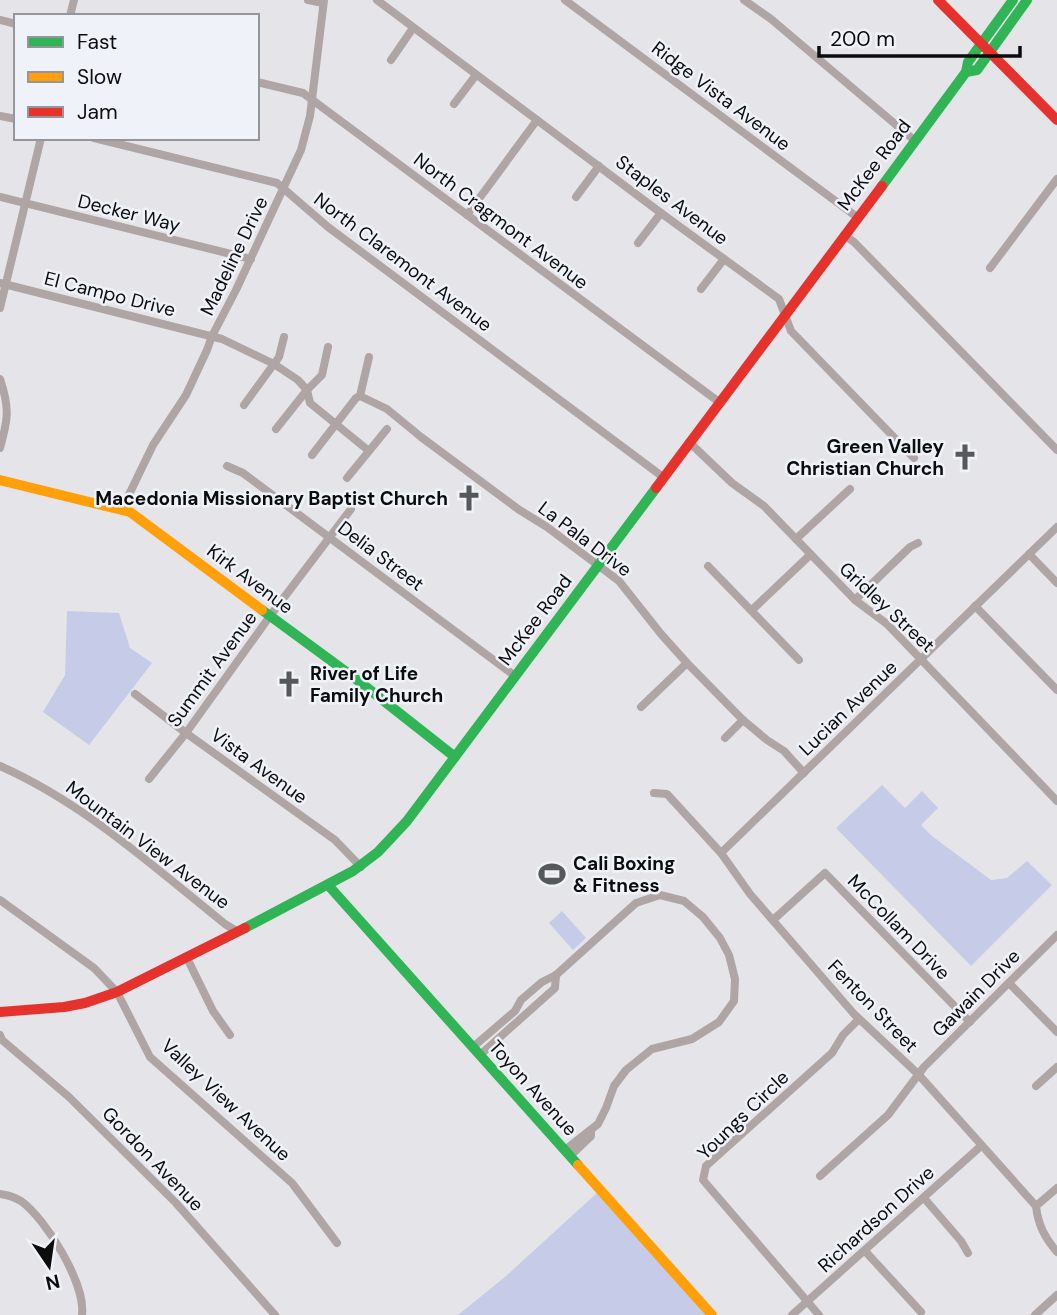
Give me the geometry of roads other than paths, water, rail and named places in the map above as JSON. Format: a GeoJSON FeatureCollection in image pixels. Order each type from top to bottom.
{"type":"FeatureCollection","features":[{"type":"Feature","properties":{"kind":"street"},"geometry":{"type":"LineString","coordinates":[[308,0],[324,2]]}},
{"type":"Feature","properties":{"kind":"street","name":"Ridge Vista Avenue"},"geometry":{"type":"LineString","coordinates":[[565,0],[857,217]]}},
{"type":"Feature","properties":{"kind":"street"},"geometry":{"type":"LineString","coordinates":[[744,0],[771,19],[914,141]]}},
{"type":"Feature","properties":{"kind":"street"},"geometry":{"type":"LineString","coordinates":[[938,0],[1057,120]]}},
{"type":"Feature","properties":{"kind":"street","name":"McKee Road"},"geometry":{"type":"LineString","coordinates":[[0,1012],[64,1007],[117,992],[328,885],[361,867],[387,845],[966,72],[968,62],[981,42],[1013,0]]}},
{"type":"Feature","properties":{"kind":"street","name":"McKee Road"},"geometry":{"type":"LineString","coordinates":[[966,72],[976,70],[1027,0]]}},
{"type":"Feature","properties":{"kind":"street","name":"Staples Avenue"},"geometry":{"type":"LineString","coordinates":[[379,1],[779,299],[791,331],[914,458]]}},
{"type":"Feature","properties":{"kind":"street","name":"Madeline Drive"},"geometry":{"type":"LineString","coordinates":[[122,509],[153,445],[186,395],[301,150],[310,116],[324,2]]}},
{"type":"Feature","properties":{"kind":"street"},"geometry":{"type":"LineString","coordinates":[[391,60],[413,28]]}},
{"type":"Feature","properties":{"kind":"street"},"geometry":{"type":"LineString","coordinates":[[454,104],[475,75]]}},
{"type":"Feature","properties":{"kind":"street","name":"North Cragmont Avenue"},"geometry":{"type":"LineString","coordinates":[[259,82],[303,93],[312,99],[719,402]]}},
{"type":"Feature","properties":{"kind":"street"},"geometry":{"type":"LineString","coordinates":[[467,215],[537,120]]}},
{"type":"Feature","properties":{"kind":"street"},"geometry":{"type":"LineString","coordinates":[[0,308],[3,284],[41,140]]}},
{"type":"Feature","properties":{"kind":"street","name":"North Claremont Avenue"},"geometry":{"type":"LineString","coordinates":[[102,140],[277,183],[328,227],[663,477]]}},
{"type":"Feature","properties":{"kind":"street"},"geometry":{"type":"LineString","coordinates":[[576,197],[599,166]]}},
{"type":"Feature","properties":{"kind":"street"},"geometry":{"type":"LineString","coordinates":[[990,268],[1057,179]]}},
{"type":"Feature","properties":{"kind":"street","name":"Decker Way"},"geometry":{"type":"LineString","coordinates":[[0,197],[251,259]]}},
{"type":"Feature","properties":{"kind":"street"},"geometry":{"type":"LineString","coordinates":[[638,243],[661,213]]}},
{"type":"Feature","properties":{"kind":"street"},"geometry":{"type":"LineString","coordinates":[[844,234],[1057,450]]}},
{"type":"Feature","properties":{"kind":"street"},"geometry":{"type":"LineString","coordinates":[[701,289],[723,259]]}},
{"type":"Feature","properties":{"kind":"street","name":"El Campo Drive"},"geometry":{"type":"LineString","coordinates":[[3,284],[212,336],[274,364],[299,380],[307,390],[310,403],[369,451]]}},
{"type":"Feature","properties":{"kind":"street"},"geometry":{"type":"LineString","coordinates":[[244,405],[279,357],[284,337]]}},
{"type":"Feature","properties":{"kind":"street"},"geometry":{"type":"LineString","coordinates":[[276,429],[322,374],[328,347]]}},
{"type":"Feature","properties":{"kind":"street"},"geometry":{"type":"LineString","coordinates":[[313,454],[360,396],[369,358]]}},
{"type":"Feature","properties":{"kind":"street"},"geometry":{"type":"LineString","coordinates":[[0,379],[6,395],[8,418],[0,448]]}},
{"type":"Feature","properties":{"kind":"street","name":"La Pala Drive"},"geometry":{"type":"LineString","coordinates":[[360,396],[387,409],[518,509],[620,580],[687,663],[743,720],[784,751],[804,772]]}},
{"type":"Feature","properties":{"kind":"street"},"geometry":{"type":"LineString","coordinates":[[347,478],[387,429]]}},
{"type":"Feature","properties":{"kind":"street","name":"Gridley Street"},"geometry":{"type":"LineString","coordinates":[[689,442],[732,483],[764,506],[855,600],[887,624],[1057,801]]}},
{"type":"Feature","properties":{"kind":"street","name":"Delia Street"},"geometry":{"type":"LineString","coordinates":[[227,466],[243,473],[515,676]]}},
{"type":"Feature","properties":{"kind":"street","name":"Kirk Avenue"},"geometry":{"type":"LineString","coordinates":[[0,480],[122,509],[141,519],[356,679],[455,757]]}},
{"type":"Feature","properties":{"kind":"street"},"geometry":{"type":"LineString","coordinates":[[796,539],[850,489]]}},
{"type":"Feature","properties":{"kind":"street","name":"Summit Avenue"},"geometry":{"type":"LineString","coordinates":[[149,779],[351,509]]}},
{"type":"Feature","properties":{"kind":"street","name":"Lucian Avenue"},"geometry":{"type":"LineString","coordinates":[[721,853],[1057,527]]}},
{"type":"Feature","properties":{"kind":"street"},"geometry":{"type":"LineString","coordinates":[[855,600],[910,547],[918,543]]}},
{"type":"Feature","properties":{"kind":"street"},"geometry":{"type":"LineString","coordinates":[[1029,554],[1057,583]]}},
{"type":"Feature","properties":{"kind":"street"},"geometry":{"type":"LineString","coordinates":[[752,610],[810,555]]}},
{"type":"Feature","properties":{"kind":"street"},"geometry":{"type":"LineString","coordinates":[[708,566],[799,660]]}},
{"type":"Feature","properties":{"kind":"street"},"geometry":{"type":"LineString","coordinates":[[975,606],[1057,690]]}},
{"type":"Feature","properties":{"kind":"street"},"geometry":{"type":"LineString","coordinates":[[640,707],[687,663]]}},
{"type":"Feature","properties":{"kind":"street","name":"Vista Avenue"},"geometry":{"type":"LineString","coordinates":[[135,694],[335,840],[361,867]]}},
{"type":"Feature","properties":{"kind":"street"},"geometry":{"type":"LineString","coordinates":[[725,738],[743,720]]}},
{"type":"Feature","properties":{"kind":"street","name":"Mountain View Avenue"},"geometry":{"type":"LineString","coordinates":[[0,766],[60,797],[238,932]]}},
{"type":"Feature","properties":{"kind":"street","name":"Fenton Street"},"geometry":{"type":"LineString","coordinates":[[654,793],[667,794],[721,853],[751,894],[859,1019],[918,1074],[1036,1206],[1037,1221],[1046,1239],[1057,1252]]}},
{"type":"Feature","properties":{"kind":"street","name":"McCollam Drive"},"geometry":{"type":"LineString","coordinates":[[773,920],[825,873],[970,1022]]}},
{"type":"Feature","properties":{"kind":"street","name":"Toyon Avenue"},"geometry":{"type":"LineString","coordinates":[[328,885],[712,1315]]}},
{"type":"Feature","properties":{"kind":"street"},"geometry":{"type":"LineString","coordinates":[[477,1051],[521,1000],[542,982],[556,975],[636,903],[660,895],[684,901],[703,917],[720,938],[729,955],[735,979],[734,1001],[719,1022],[692,1039],[652,1049],[626,1070],[614,1086],[598,1124],[568,1153]]}},
{"type":"Feature","properties":{"kind":"street","name":"Valley View Avenue"},"geometry":{"type":"LineString","coordinates":[[0,900],[94,968],[117,992],[150,1057],[292,1183],[337,1244]]}},
{"type":"Feature","properties":{"kind":"street","name":"Gawain Drive"},"geometry":{"type":"LineString","coordinates":[[820,1176],[888,1115],[918,1074],[1057,935]]}},
{"type":"Feature","properties":{"kind":"street"},"geometry":{"type":"LineString","coordinates":[[187,958],[213,1011],[230,1035]]}},
{"type":"Feature","properties":{"kind":"street"},"geometry":{"type":"LineString","coordinates":[[477,1051],[555,988],[556,975]]}},
{"type":"Feature","properties":{"kind":"street"},"geometry":{"type":"LineString","coordinates":[[1009,983],[1057,1032]]}},
{"type":"Feature","properties":{"kind":"street","name":"Youngs Circle"},"geometry":{"type":"LineString","coordinates":[[807,1301],[703,1180],[706,1166],[832,1053],[843,1035],[859,1019]]}},
{"type":"Feature","properties":{"kind":"street","name":"Gordon Avenue"},"geometry":{"type":"LineString","coordinates":[[0,1035],[2,1040],[69,1097],[176,1203],[275,1315]]}},
{"type":"Feature","properties":{"kind":"street"},"geometry":{"type":"LineString","coordinates":[[1036,1086],[1057,1067]]}},
{"type":"Feature","properties":{"kind":"street","name":"Richardson Drive"},"geometry":{"type":"LineString","coordinates":[[792,1315],[981,1146]]}},
{"type":"Feature","properties":{"kind":"street"},"geometry":{"type":"LineString","coordinates":[[1036,1206],[1057,1188]]}},
{"type":"Feature","properties":{"kind":"street"},"geometry":{"type":"LineString","coordinates":[[0,1194],[23,1203],[46,1227],[75,1279],[82,1297],[82,1315]]}},
{"type":"Feature","properties":{"kind":"street"},"geometry":{"type":"LineString","coordinates":[[924,1198],[968,1253]]}},
{"type":"Feature","properties":{"kind":"street"},"geometry":{"type":"LineString","coordinates":[[864,1251],[921,1312]]}},
{"type":"Feature","properties":{"kind":"street"},"geometry":{"type":"LineString","coordinates":[[1035,1315],[1057,1295]]}},
{"type":"Feature","properties":{"kind":"street"},"geometry":{"type":"LineString","coordinates":[[807,1301],[819,1315]]}},
{"type":"Feature","properties":{"kind":"place","name":"Green Valley Christian Church"},"geometry":{"type":"Point","coordinates":[965,457]}},
{"type":"Feature","properties":{"kind":"place","name":"Macedonia Missionary Baptist Church"},"geometry":{"type":"Point","coordinates":[469,498]}},
{"type":"Feature","properties":{"kind":"place","name":"River of Life Family Church"},"geometry":{"type":"Point","coordinates":[289,684]}},
{"type":"Feature","properties":{"kind":"place","name":"Cali Boxing & Fitness"},"geometry":{"type":"Point","coordinates":[552,874]}}]}
